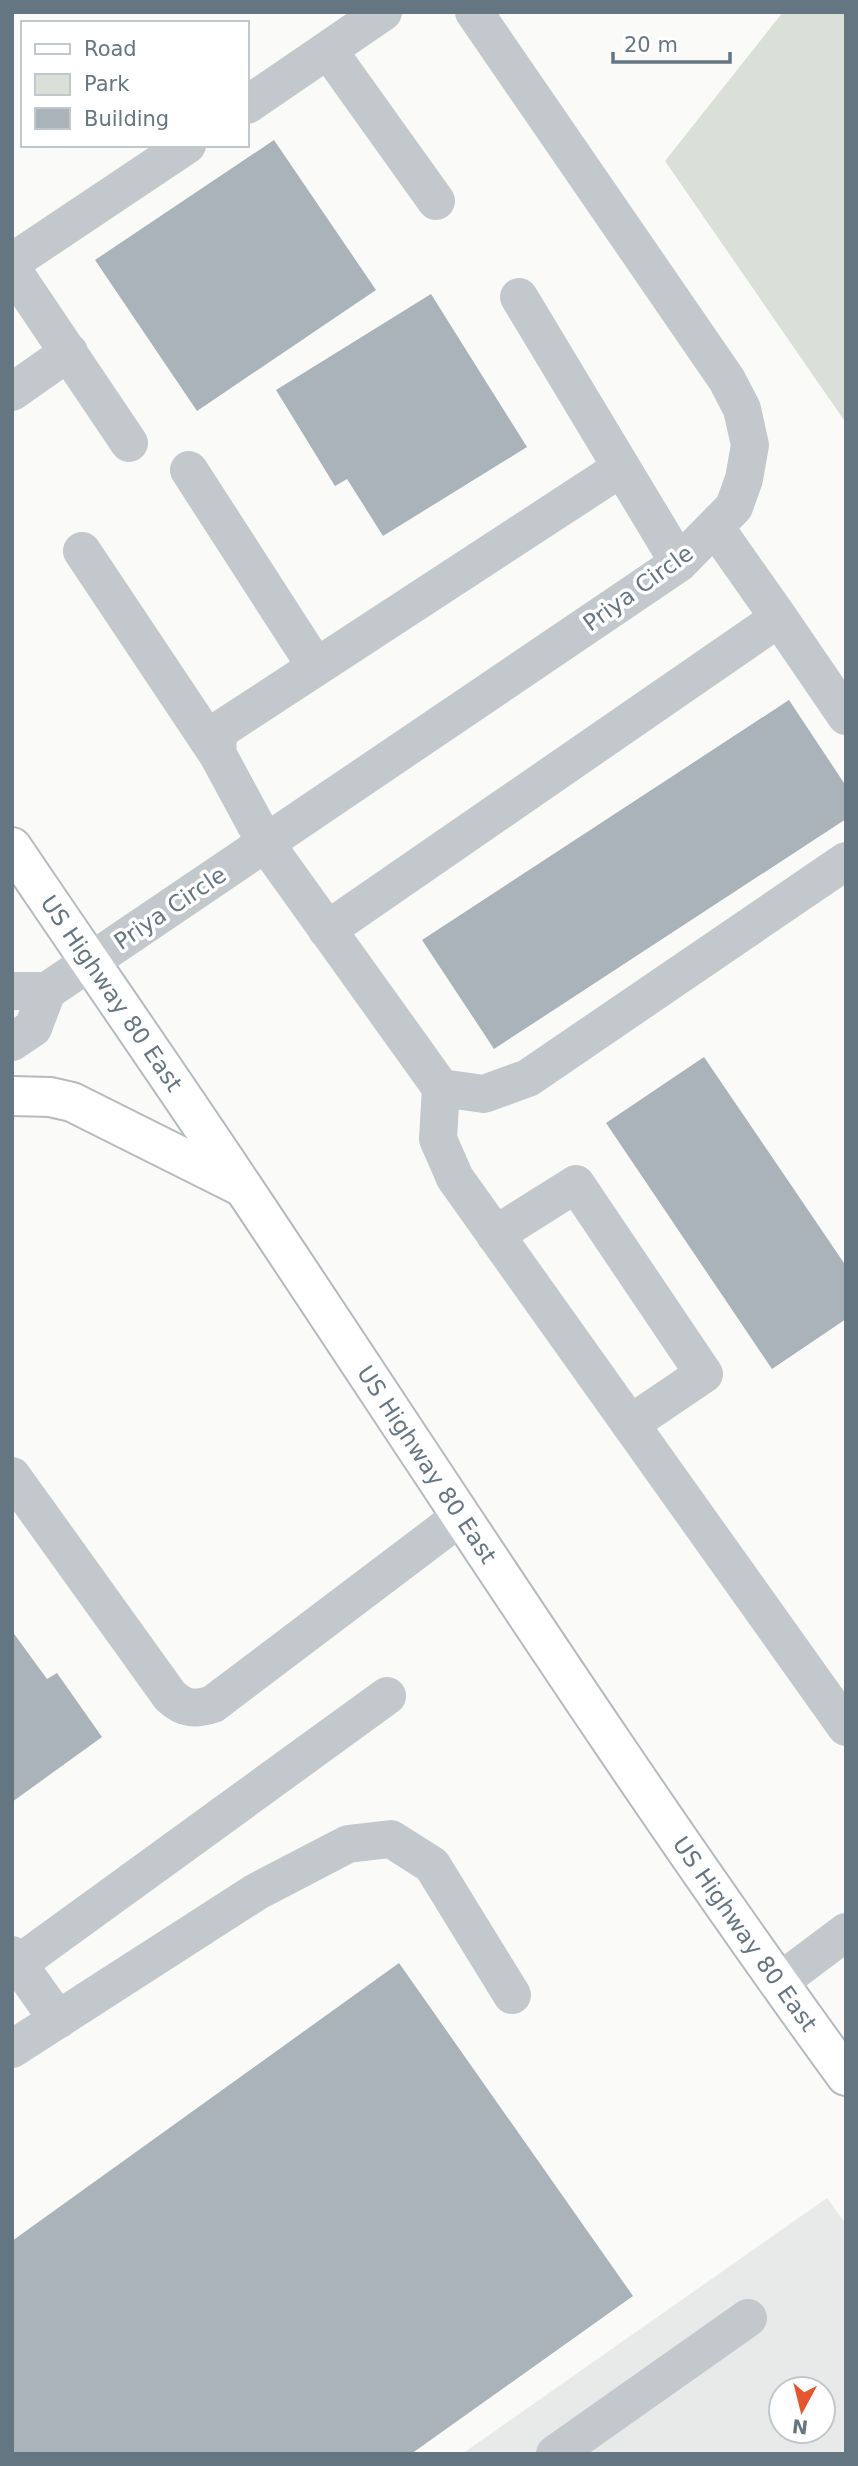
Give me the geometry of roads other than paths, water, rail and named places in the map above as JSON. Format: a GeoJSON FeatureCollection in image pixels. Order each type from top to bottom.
{"type":"FeatureCollection","features":[{"type":"Feature","properties":{"kind":"main road","name":"US Highway 80 East"},"geometry":{"type":"LineString","coordinates":[[12,847],[243,1187],[459,1518],[778,1983],[846,2076]]}},
{"type":"Feature","properties":{"kind":"main road"},"geometry":{"type":"LineString","coordinates":[[12,1096],[50,1097],[72,1102],[243,1187]]}},
{"type":"Feature","properties":{"kind":"street"},"geometry":{"type":"LineString","coordinates":[[248,104],[383,12]]}},
{"type":"Feature","properties":{"kind":"street","name":"Priya Circle"},"geometry":{"type":"LineString","coordinates":[[29,991],[89,962],[679,563],[734,507],[744,479],[750,445],[742,409],[727,380],[474,12]]}},
{"type":"Feature","properties":{"kind":"street"},"geometry":{"type":"LineString","coordinates":[[328,50],[436,201]]}},
{"type":"Feature","properties":{"kind":"street"},"geometry":{"type":"LineString","coordinates":[[12,262],[184,147]]}},
{"type":"Feature","properties":{"kind":"street"},"geometry":{"type":"LineString","coordinates":[[12,269],[129,443]]}},
{"type":"Feature","properties":{"kind":"street"},"geometry":{"type":"LineString","coordinates":[[519,297],[679,563]]}},
{"type":"Feature","properties":{"kind":"street"},"geometry":{"type":"LineString","coordinates":[[12,392],[69,352]]}},
{"type":"Feature","properties":{"kind":"street"},"geometry":{"type":"LineString","coordinates":[[219,755],[217,740],[223,727],[621,467]]}},
{"type":"Feature","properties":{"kind":"street"},"geometry":{"type":"LineString","coordinates":[[188,470],[316,667]]}},
{"type":"Feature","properties":{"kind":"street"},"geometry":{"type":"LineString","coordinates":[[715,527],[846,716]]}},
{"type":"Feature","properties":{"kind":"street"},"geometry":{"type":"LineString","coordinates":[[82,551],[219,755],[266,844],[441,1088],[438,1139],[455,1178],[846,1727]]}},
{"type":"Feature","properties":{"kind":"street"},"geometry":{"type":"LineString","coordinates":[[327,930],[779,618]]}},
{"type":"Feature","properties":{"kind":"street"},"geometry":{"type":"LineString","coordinates":[[441,1088],[484,1094],[528,1079],[846,861]]}},
{"type":"Feature","properties":{"kind":"street"},"geometry":{"type":"LineString","coordinates":[[12,1042],[33,1028],[29,991]]}},
{"type":"Feature","properties":{"kind":"street"},"geometry":{"type":"LineString","coordinates":[[495,1235],[576,1184],[704,1374],[630,1424]]}},
{"type":"Feature","properties":{"kind":"street"},"geometry":{"type":"LineString","coordinates":[[12,1476],[170,1696],[181,1706],[197,1710],[213,1704],[459,1518]]}},
{"type":"Feature","properties":{"kind":"street"},"geometry":{"type":"LineString","coordinates":[[58,2020],[15,1960],[387,1696]]}},
{"type":"Feature","properties":{"kind":"street"},"geometry":{"type":"LineString","coordinates":[[12,2049],[256,1892],[348,1844],[391,1839],[432,1865],[512,1995]]}},
{"type":"Feature","properties":{"kind":"street"},"geometry":{"type":"LineString","coordinates":[[778,1983],[846,1932]]}},
{"type":"Feature","properties":{"kind":"street"},"geometry":{"type":"LineString","coordinates":[[555,2454],[748,2318]]}}]}
